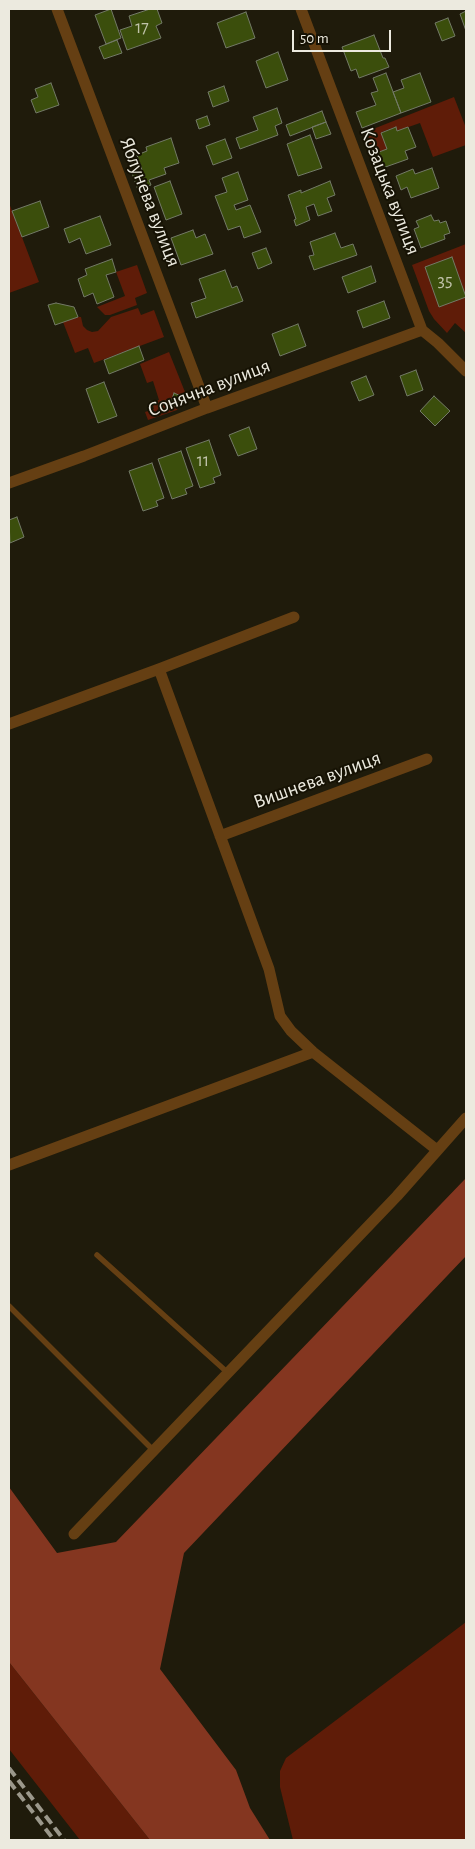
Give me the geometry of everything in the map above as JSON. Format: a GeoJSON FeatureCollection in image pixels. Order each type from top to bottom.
{"type":"FeatureCollection","features":[{"type":"Feature","properties":{"kind":"street","name":"Яблунева вулиця"},"geometry":{"type":"LineString","coordinates":[[57,9],[207,408]]}},
{"type":"Feature","properties":{"kind":"street","name":"Козацька вулиця"},"geometry":{"type":"LineString","coordinates":[[301,9],[422,330],[438,343],[466,372]]}},
{"type":"Feature","properties":{"kind":"street","name":"Сонячна вулиця"},"geometry":{"type":"LineString","coordinates":[[9,483],[207,408],[422,330]]}},
{"type":"Feature","properties":{"kind":"street"},"geometry":{"type":"LineString","coordinates":[[9,724],[159,669],[294,616]]}},
{"type":"Feature","properties":{"kind":"street"},"geometry":{"type":"LineString","coordinates":[[159,669],[269,969],[280,1016],[291,1032],[313,1052],[437,1150]]}},
{"type":"Feature","properties":{"kind":"street","name":"Вишнева вулиця"},"geometry":{"type":"LineString","coordinates":[[220,836],[427,759]]}},
{"type":"Feature","properties":{"kind":"street"},"geometry":{"type":"LineString","coordinates":[[9,1165],[313,1052]]}},
{"type":"Feature","properties":{"kind":"street"},"geometry":{"type":"LineString","coordinates":[[74,1534],[397,1196],[466,1118]]}},
{"type":"Feature","properties":{"kind":"lane"},"geometry":{"type":"LineString","coordinates":[[97,1256],[228,1373]]}},
{"type":"Feature","properties":{"kind":"lane"},"geometry":{"type":"LineString","coordinates":[[9,1306],[154,1451]]}},
{"type":"Feature","properties":{"kind":"shaded area"},"geometry":{"type":"Polygon","coordinates":[[[454,97],[466,128],[466,145],[433,157],[420,123],[397,131],[395,127],[382,132],[387,149],[371,155],[363,133],[454,97]]]}},
{"type":"Feature","properties":{"kind":"shaded area"},"geometry":{"type":"Polygon","coordinates":[[[9,203],[39,282],[9,293],[9,203]]]}},
{"type":"Feature","properties":{"kind":"shaded area"},"geometry":{"type":"Polygon","coordinates":[[[466,244],[466,333],[455,323],[447,333],[429,311],[412,265],[466,244]]]}},
{"type":"Feature","properties":{"kind":"shaded area"},"geometry":{"type":"Polygon","coordinates":[[[137,265],[147,293],[135,298],[137,305],[105,315],[97,307],[125,296],[116,272],[137,265]]]}},
{"type":"Feature","properties":{"kind":"shaded area"},"geometry":{"type":"Polygon","coordinates":[[[138,308],[141,315],[154,310],[164,337],[94,363],[88,348],[75,353],[63,322],[81,317],[83,326],[87,330],[92,332],[98,331],[111,317],[138,308]]]}},
{"type":"Feature","properties":{"kind":"shaded area"},"geometry":{"type":"Polygon","coordinates":[[[169,352],[185,392],[177,410],[148,420],[145,412],[154,409],[152,402],[159,400],[153,381],[147,383],[140,364],[169,352]]]}},
{"type":"Feature","properties":{"kind":"shaded area"},"geometry":{"type":"Polygon","coordinates":[[[466,1178],[466,1256],[184,1553],[160,1669],[236,1770],[250,1808],[270,1840],[150,1840],[9,1662],[9,1487],[57,1553],[116,1542],[466,1178]]]}},
{"type":"Feature","properties":{"kind":"shaded area"},"geometry":{"type":"Polygon","coordinates":[[[466,1622],[466,1840],[293,1840],[280,1787],[280,1771],[286,1758],[466,1622]]]}},
{"type":"Feature","properties":{"kind":"shaded area"},"geometry":{"type":"Polygon","coordinates":[[[9,1662],[150,1840],[80,1840],[9,1749],[9,1662]]]}},
{"type":"Feature","properties":{"kind":"building"},"geometry":{"type":"Polygon","coordinates":[[[111,9],[121,38],[106,44],[95,15],[111,9]]]}},
{"type":"Feature","properties":{"kind":"building"},"geometry":{"type":"Polygon","coordinates":[[[150,9],[157,9],[162,23],[156,26],[161,38],[127,50],[120,30],[132,26],[129,16],[150,9]]]}},
{"type":"Feature","properties":{"kind":"building"},"geometry":{"type":"Polygon","coordinates":[[[466,11],[466,31],[460,14],[466,11]]]}},
{"type":"Feature","properties":{"kind":"building"},"geometry":{"type":"Polygon","coordinates":[[[246,12],[255,38],[226,48],[217,23],[246,12]]]}},
{"type":"Feature","properties":{"kind":"building"},"geometry":{"type":"Polygon","coordinates":[[[448,18],[455,36],[442,41],[435,23],[448,18]]]}},
{"type":"Feature","properties":{"kind":"building"},"geometry":{"type":"Polygon","coordinates":[[[374,35],[383,58],[385,58],[389,67],[359,78],[356,69],[351,71],[342,47],[374,35]]]}},
{"type":"Feature","properties":{"kind":"building"},"geometry":{"type":"Polygon","coordinates":[[[117,40],[122,53],[104,59],[99,47],[117,40]]]}},
{"type":"Feature","properties":{"kind":"building"},"geometry":{"type":"Polygon","coordinates":[[[278,52],[288,80],[266,88],[256,61],[278,52]]]}},
{"type":"Feature","properties":{"kind":"building"},"geometry":{"type":"Polygon","coordinates":[[[386,73],[401,113],[362,128],[356,112],[376,105],[371,93],[378,91],[373,78],[386,73]]]}},
{"type":"Feature","properties":{"kind":"building"},"geometry":{"type":"Polygon","coordinates":[[[420,73],[431,102],[401,113],[393,92],[404,88],[401,80],[420,73]]]}},
{"type":"Feature","properties":{"kind":"building"},"geometry":{"type":"Polygon","coordinates":[[[51,83],[59,105],[36,113],[31,100],[38,97],[35,89],[51,83]]]}},
{"type":"Feature","properties":{"kind":"building"},"geometry":{"type":"Polygon","coordinates":[[[224,86],[229,101],[213,107],[208,92],[224,86]]]}},
{"type":"Feature","properties":{"kind":"building"},"geometry":{"type":"Polygon","coordinates":[[[277,108],[282,123],[275,126],[278,135],[240,149],[236,138],[258,130],[253,117],[277,108]]]}},
{"type":"Feature","properties":{"kind":"building"},"geometry":{"type":"Polygon","coordinates":[[[322,111],[326,122],[290,136],[286,125],[322,111]]]}},
{"type":"Feature","properties":{"kind":"building"},"geometry":{"type":"Polygon","coordinates":[[[207,116],[210,125],[199,129],[196,120],[207,116]]]}},
{"type":"Feature","properties":{"kind":"building"},"geometry":{"type":"Polygon","coordinates":[[[326,122],[331,134],[316,139],[312,127],[326,122]]]}},
{"type":"Feature","properties":{"kind":"building"},"geometry":{"type":"Polygon","coordinates":[[[396,127],[397,131],[408,127],[416,147],[405,151],[408,159],[377,170],[371,155],[387,149],[381,133],[396,127]]]}},
{"type":"Feature","properties":{"kind":"building"},"geometry":{"type":"Polygon","coordinates":[[[310,135],[322,168],[298,176],[287,144],[310,135]]]}},
{"type":"Feature","properties":{"kind":"building"},"geometry":{"type":"Polygon","coordinates":[[[171,138],[179,163],[164,168],[166,174],[149,180],[151,185],[138,190],[132,173],[142,170],[137,155],[147,151],[146,147],[171,138]]]}},
{"type":"Feature","properties":{"kind":"building"},"geometry":{"type":"Polygon","coordinates":[[[225,139],[232,158],[213,165],[206,146],[225,139]]]}},
{"type":"Feature","properties":{"kind":"building"},"geometry":{"type":"Polygon","coordinates":[[[432,168],[439,188],[411,198],[407,187],[401,190],[396,176],[413,169],[415,174],[432,168]]]}},
{"type":"Feature","properties":{"kind":"building"},"geometry":{"type":"Polygon","coordinates":[[[238,172],[248,200],[234,205],[236,210],[250,205],[261,232],[244,238],[240,226],[228,230],[215,196],[227,192],[222,178],[238,172]]]}},
{"type":"Feature","properties":{"kind":"building"},"geometry":{"type":"Polygon","coordinates":[[[170,181],[182,214],[166,220],[154,187],[170,181]]]}},
{"type":"Feature","properties":{"kind":"building"},"geometry":{"type":"Polygon","coordinates":[[[330,181],[335,195],[327,198],[332,211],[318,216],[314,204],[306,207],[310,220],[296,226],[294,220],[296,219],[288,195],[301,190],[301,193],[330,181]]]}},
{"type":"Feature","properties":{"kind":"building"},"geometry":{"type":"Polygon","coordinates":[[[40,201],[49,227],[22,237],[12,211],[40,201]]]}},
{"type":"Feature","properties":{"kind":"building"},"geometry":{"type":"Polygon","coordinates":[[[431,215],[434,221],[439,220],[440,223],[446,221],[450,233],[444,235],[445,239],[421,248],[414,229],[419,227],[416,221],[431,215]]]}},
{"type":"Feature","properties":{"kind":"building"},"geometry":{"type":"Polygon","coordinates":[[[100,216],[111,245],[86,254],[80,238],[69,243],[64,229],[100,216]]]}},
{"type":"Feature","properties":{"kind":"building"},"geometry":{"type":"Polygon","coordinates":[[[193,230],[196,238],[205,234],[213,254],[181,265],[171,238],[193,230]]]}},
{"type":"Feature","properties":{"kind":"building"},"geometry":{"type":"Polygon","coordinates":[[[335,233],[341,248],[353,244],[357,255],[314,270],[309,256],[314,255],[310,242],[335,233]]]}},
{"type":"Feature","properties":{"kind":"building"},"geometry":{"type":"Polygon","coordinates":[[[266,248],[272,263],[258,269],[252,253],[266,248]]]}},
{"type":"Feature","properties":{"kind":"building"},"geometry":{"type":"Polygon","coordinates":[[[452,257],[466,297],[439,307],[425,267],[452,257]]]}},
{"type":"Feature","properties":{"kind":"building"},"geometry":{"type":"Polygon","coordinates":[[[112,259],[116,272],[106,275],[114,297],[97,304],[93,293],[84,297],[78,279],[87,275],[85,269],[112,259]]]}},
{"type":"Feature","properties":{"kind":"building"},"geometry":{"type":"Polygon","coordinates":[[[371,266],[376,282],[348,293],[342,277],[371,266]]]}},
{"type":"Feature","properties":{"kind":"building"},"geometry":{"type":"Polygon","coordinates":[[[225,270],[232,288],[237,286],[243,301],[196,318],[191,303],[206,298],[199,279],[225,270]]]}},
{"type":"Feature","properties":{"kind":"building"},"geometry":{"type":"Polygon","coordinates":[[[384,301],[390,318],[363,328],[357,311],[384,301]]]}},
{"type":"Feature","properties":{"kind":"building"},"geometry":{"type":"Polygon","coordinates":[[[56,303],[74,307],[78,317],[55,325],[48,305],[56,303]]]}},
{"type":"Feature","properties":{"kind":"building"},"geometry":{"type":"Polygon","coordinates":[[[298,324],[306,346],[280,356],[272,334],[298,324]]]}},
{"type":"Feature","properties":{"kind":"building"},"geometry":{"type":"Polygon","coordinates":[[[139,346],[144,360],[109,374],[104,360],[139,346]]]}},
{"type":"Feature","properties":{"kind":"building"},"geometry":{"type":"Polygon","coordinates":[[[416,370],[423,390],[407,396],[400,376],[416,370]]]}},
{"type":"Feature","properties":{"kind":"building"},"geometry":{"type":"Polygon","coordinates":[[[366,376],[374,395],[359,401],[351,382],[366,376]]]}},
{"type":"Feature","properties":{"kind":"building"},"geometry":{"type":"Polygon","coordinates":[[[104,382],[117,416],[98,423],[86,389],[104,382]]]}},
{"type":"Feature","properties":{"kind":"building"},"geometry":{"type":"Polygon","coordinates":[[[174,393],[181,396],[177,407],[170,405],[174,393]]]}},
{"type":"Feature","properties":{"kind":"building"},"geometry":{"type":"Polygon","coordinates":[[[434,396],[450,411],[435,426],[420,411],[434,396]]]}},
{"type":"Feature","properties":{"kind":"building"},"geometry":{"type":"Polygon","coordinates":[[[249,427],[257,449],[238,456],[229,435],[249,427]]]}},
{"type":"Feature","properties":{"kind":"building"},"geometry":{"type":"Polygon","coordinates":[[[209,440],[221,475],[213,478],[215,483],[200,488],[186,448],[209,440]]]}},
{"type":"Feature","properties":{"kind":"building"},"geometry":{"type":"Polygon","coordinates":[[[181,451],[193,486],[185,489],[187,494],[172,499],[158,459],[181,451]]]}},
{"type":"Feature","properties":{"kind":"building"},"geometry":{"type":"Polygon","coordinates":[[[152,463],[164,498],[156,501],[158,506],[143,511],[129,471],[152,463]]]}},
{"type":"Feature","properties":{"kind":"building"},"geometry":{"type":"Polygon","coordinates":[[[17,517],[24,537],[10,543],[9,520],[17,517]]]}},
{"type":"Feature","properties":{"kind":"railway"},"geometry":{"type":"LineString","coordinates":[[9,1768],[64,1840]]}},
{"type":"Feature","properties":{"kind":"railway"},"geometry":{"type":"LineString","coordinates":[[9,1781],[54,1840]]}}]}
